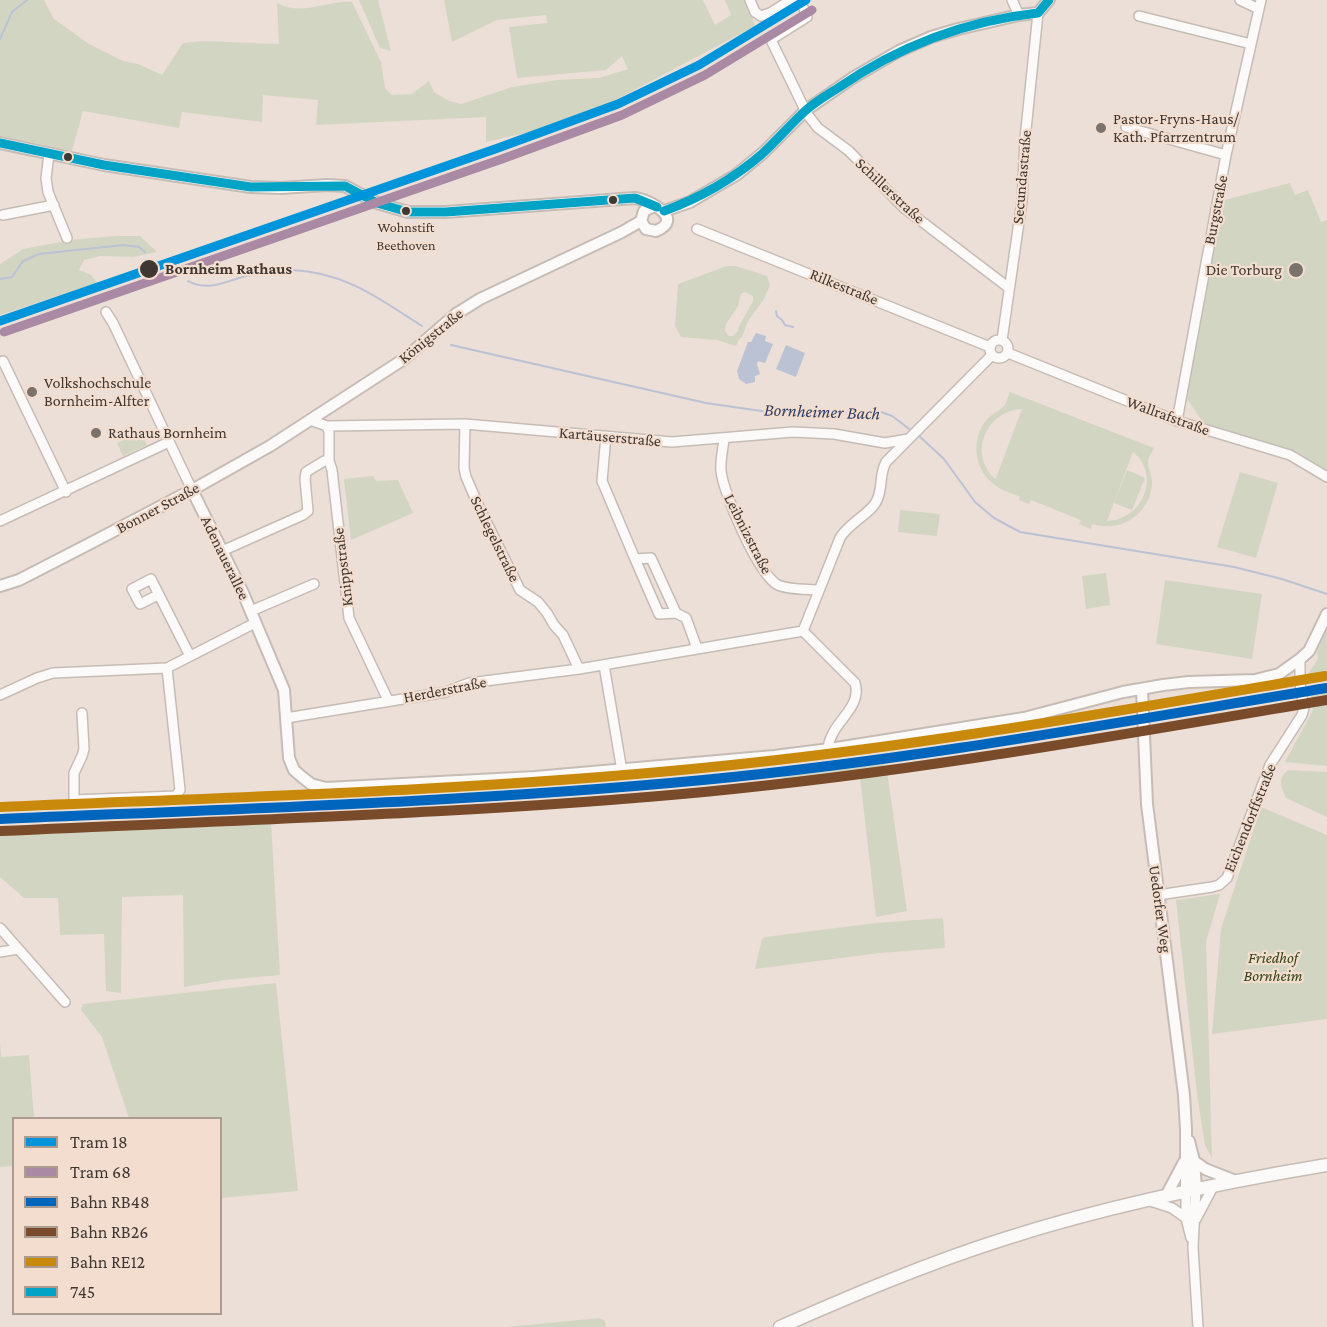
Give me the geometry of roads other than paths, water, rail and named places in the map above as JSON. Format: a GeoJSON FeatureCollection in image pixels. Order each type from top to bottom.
{"type":"FeatureCollection","features":[{"type":"Feature","properties":{"kind":"main road"},"geometry":{"type":"LineString","coordinates":[[780,1327],[855,1295],[1002,1239],[1167,1194],[1233,1180],[1327,1165]]}},
{"type":"Feature","properties":{"kind":"street"},"geometry":{"type":"LineString","coordinates":[[750,0],[755,12],[761,16],[770,14],[791,0]]}},
{"type":"Feature","properties":{"kind":"street"},"geometry":{"type":"LineString","coordinates":[[1012,0],[1019,15]]}},
{"type":"Feature","properties":{"kind":"street"},"geometry":{"type":"LineString","coordinates":[[1038,13],[1049,0]]}},
{"type":"Feature","properties":{"kind":"street"},"geometry":{"type":"LineString","coordinates":[[1240,0],[1260,4]]}},
{"type":"Feature","properties":{"kind":"street","name":"Schillerstraße"},"geometry":{"type":"LineString","coordinates":[[800,3],[807,16],[772,39],[772,42],[783,67],[818,128],[849,151],[904,208],[1009,288]]}},
{"type":"Feature","properties":{"kind":"street","name":"Burgstraße"},"geometry":{"type":"LineString","coordinates":[[1177,421],[1226,155],[1260,4]]}},
{"type":"Feature","properties":{"kind":"street","name":"Königstraße"},"geometry":{"type":"LineString","coordinates":[[310,420],[404,360],[456,314],[480,299],[653,216],[676,213],[690,202],[736,175],[763,153],[806,110],[854,77],[914,44],[958,29],[1038,13]]}},
{"type":"Feature","properties":{"kind":"street","name":"Secundastraße"},"geometry":{"type":"LineString","coordinates":[[1002,340],[1022,201],[1038,13]]}},
{"type":"Feature","properties":{"kind":"street"},"geometry":{"type":"LineString","coordinates":[[1139,16],[1251,44]]}},
{"type":"Feature","properties":{"kind":"street"},"geometry":{"type":"LineString","coordinates":[[1126,127],[1226,155]]}},
{"type":"Feature","properties":{"kind":"street"},"geometry":{"type":"LineString","coordinates":[[0,143],[104,165],[251,187],[338,185],[355,190],[377,203],[408,212],[640,198],[653,216]]}},
{"type":"Feature","properties":{"kind":"street"},"geometry":{"type":"LineString","coordinates":[[49,154],[46,178],[48,192],[67,238]]}},
{"type":"Feature","properties":{"kind":"street"},"geometry":{"type":"LineString","coordinates":[[3,215],[54,205]]}},
{"type":"Feature","properties":{"kind":"street","name":"Rilkestraße"},"geometry":{"type":"LineString","coordinates":[[697,229],[991,351]]}},
{"type":"Feature","properties":{"kind":"street","name":"Adenauerallee"},"geometry":{"type":"LineString","coordinates":[[106,312],[251,611],[284,690],[289,758],[294,770],[311,784],[326,788],[453,783],[622,771]]}},
{"type":"Feature","properties":{"kind":"street"},"geometry":{"type":"LineString","coordinates":[[883,468],[991,351],[996,340],[1002,340],[1008,345],[1008,353],[1000,358],[991,351]]}},
{"type":"Feature","properties":{"kind":"street","name":"Wallrafstraße"},"geometry":{"type":"LineString","coordinates":[[1008,353],[1177,421],[1290,455],[1327,477]]}},
{"type":"Feature","properties":{"kind":"street"},"geometry":{"type":"LineString","coordinates":[[3,361],[66,492]]}},
{"type":"Feature","properties":{"kind":"street","name":"Kartäuserstraße"},"geometry":{"type":"LineString","coordinates":[[310,420],[327,426],[465,424],[672,442],[793,432],[834,434],[885,443],[909,439]]}},
{"type":"Feature","properties":{"kind":"street","name":"Bonner Straße"},"geometry":{"type":"LineString","coordinates":[[0,586],[19,580],[192,490],[310,420]]}},
{"type":"Feature","properties":{"kind":"street","name":"Schlegelstraße"},"geometry":{"type":"LineString","coordinates":[[465,424],[464,468],[480,509],[520,590],[538,602],[547,612],[563,635],[579,669]]}},
{"type":"Feature","properties":{"kind":"street","name":"Knippstraße"},"geometry":{"type":"LineString","coordinates":[[327,426],[329,461],[332,470],[349,618],[388,700]]}},
{"type":"Feature","properties":{"kind":"street"},"geometry":{"type":"LineString","coordinates":[[606,436],[602,481],[635,559],[659,614],[676,614],[686,618],[697,648]]}},
{"type":"Feature","properties":{"kind":"street","name":"Leibnizstraße"},"geometry":{"type":"LineString","coordinates":[[724,439],[721,469],[723,485],[734,514],[766,575],[778,585],[819,590]]}},
{"type":"Feature","properties":{"kind":"street"},"geometry":{"type":"LineString","coordinates":[[0,521],[169,442]]}},
{"type":"Feature","properties":{"kind":"street"},"geometry":{"type":"LineString","coordinates":[[828,749],[832,732],[852,707],[856,697],[855,683],[803,631],[844,530],[877,501],[885,443]]}},
{"type":"Feature","properties":{"kind":"street"},"geometry":{"type":"LineString","coordinates":[[222,551],[308,511],[306,472],[324,461],[329,461]]}},
{"type":"Feature","properties":{"kind":"street"},"geometry":{"type":"LineString","coordinates":[[635,559],[651,558],[676,614]]}},
{"type":"Feature","properties":{"kind":"street","name":"Adenauerallee"},"geometry":{"type":"LineString","coordinates":[[251,611],[314,584]]}},
{"type":"Feature","properties":{"kind":"street"},"geometry":{"type":"LineString","coordinates":[[158,595],[190,656]]}},
{"type":"Feature","properties":{"kind":"street"},"geometry":{"type":"LineString","coordinates":[[604,665],[622,771],[828,749],[1024,718],[1142,689],[1189,681],[1255,680],[1279,674],[1309,651],[1327,614]]}},
{"type":"Feature","properties":{"kind":"street"},"geometry":{"type":"LineString","coordinates":[[0,695],[53,673],[167,668],[255,623]]}},
{"type":"Feature","properties":{"kind":"street","name":"Herderstraße"},"geometry":{"type":"LineString","coordinates":[[286,718],[446,692],[469,683],[579,669],[803,631]]}},
{"type":"Feature","properties":{"kind":"street","name":"Eichendorffstraße"},"geometry":{"type":"LineString","coordinates":[[1158,895],[1219,885],[1227,878],[1270,765],[1302,715],[1304,708],[1300,683],[1300,659]]}},
{"type":"Feature","properties":{"kind":"street"},"geometry":{"type":"LineString","coordinates":[[82,713],[84,748],[74,773],[74,800],[176,796],[180,790],[167,668]]}},
{"type":"Feature","properties":{"kind":"street","name":"Uedorfer Weg"},"geometry":{"type":"LineString","coordinates":[[1142,689],[1147,804],[1178,1041],[1189,1160],[1190,1220],[1198,1327]]}},
{"type":"Feature","properties":{"kind":"street"},"geometry":{"type":"LineString","coordinates":[[0,928],[65,1002]]}},
{"type":"Feature","properties":{"kind":"street"},"geometry":{"type":"LineString","coordinates":[[0,952],[18,949]]}},
{"type":"Feature","properties":{"kind":"street"},"geometry":{"type":"LineString","coordinates":[[1167,1194],[1189,1160],[1233,1180]]}},
{"type":"Feature","properties":{"kind":"street"},"geometry":{"type":"LineString","coordinates":[[1147,1200],[1172,1208],[1190,1220],[1214,1185]]}},
{"type":"Feature","properties":{"kind":"water"},"geometry":{"type":"Polygon","coordinates":[[[756,333],[766,336],[765,341],[773,344],[765,363],[758,361],[760,374],[755,376],[755,382],[746,384],[739,379],[737,371],[748,342],[751,342],[756,333]]]}},
{"type":"Feature","properties":{"kind":"water"},"geometry":{"type":"Polygon","coordinates":[[[786,345],[805,353],[796,377],[776,369],[786,345]]]}},
{"type":"Feature","properties":{"kind":"waterway"},"geometry":{"type":"LineString","coordinates":[[0,39],[12,12],[27,0]]}},
{"type":"Feature","properties":{"kind":"waterway"},"geometry":{"type":"LineString","coordinates":[[0,279],[12,277],[23,261],[39,254],[123,245],[139,247],[145,252]]}},
{"type":"Feature","properties":{"kind":"waterway"},"geometry":{"type":"LineString","coordinates":[[188,281],[208,286],[267,272],[292,270],[311,272],[345,281],[422,326]]}},
{"type":"Feature","properties":{"kind":"waterway"},"geometry":{"type":"LineString","coordinates":[[776,311],[777,316],[785,325],[793,327]]}},
{"type":"Feature","properties":{"kind":"waterway","name":"Bornheimer Bach"},"geometry":{"type":"LineString","coordinates":[[451,345],[706,403],[768,412],[881,412],[892,416],[912,431]]}},
{"type":"Feature","properties":{"kind":"waterway","name":"Bornheimer Bach"},"geometry":{"type":"LineString","coordinates":[[917,434],[944,459],[975,502],[994,518],[1020,532],[1234,567],[1282,579],[1327,594]]}},
{"type":"Feature","properties":{"kind":"tram line","name":"18"},"geometry":{"type":"LineString","coordinates":[[0,321],[618,104],[699,65],[806,0]]}},
{"type":"Feature","properties":{"kind":"tram line","name":"68"},"geometry":{"type":"LineString","coordinates":[[4,332],[622,115],[705,75],[812,10]]}},
{"type":"Feature","properties":{"kind":"rail line","name":"RE12"},"geometry":{"type":"LineString","coordinates":[[0,807],[439,788],[702,768],[936,739],[1325,676]]}},
{"type":"Feature","properties":{"kind":"rail line","name":"RB48"},"geometry":{"type":"LineString","coordinates":[[0,819],[440,799],[703,780],[938,751],[1327,688]]}},
{"type":"Feature","properties":{"kind":"rail line","name":"RB26"},"geometry":{"type":"LineString","coordinates":[[1,831],[440,811],[704,792],[938,763],[1327,700]]}},
{"type":"Feature","properties":{"kind":"place","name":"Pastor-Fryns-Haus/ Kath. Pfarrzentrum"},"geometry":{"type":"Point","coordinates":[1101,128]}},
{"type":"Feature","properties":{"kind":"place","name":"Wohnstift Beethoven"},"geometry":{"type":"Point","coordinates":[406,211]}},
{"type":"Feature","properties":{"kind":"place","name":"Bornheim Rathaus"},"geometry":{"type":"Point","coordinates":[149,269]}},
{"type":"Feature","properties":{"kind":"place","name":"Die Torburg"},"geometry":{"type":"Point","coordinates":[1296,270]}},
{"type":"Feature","properties":{"kind":"place","name":"Volkshochschule Bornheim-Alfter"},"geometry":{"type":"Point","coordinates":[32,392]}},
{"type":"Feature","properties":{"kind":"place","name":"Rathaus Bornheim"},"geometry":{"type":"Point","coordinates":[96,433]}},
{"type":"Feature","properties":{"kind":"park label","name":"Friedhof Bornheim"},"geometry":{"type":"Point","coordinates":[1273,967]}}]}
